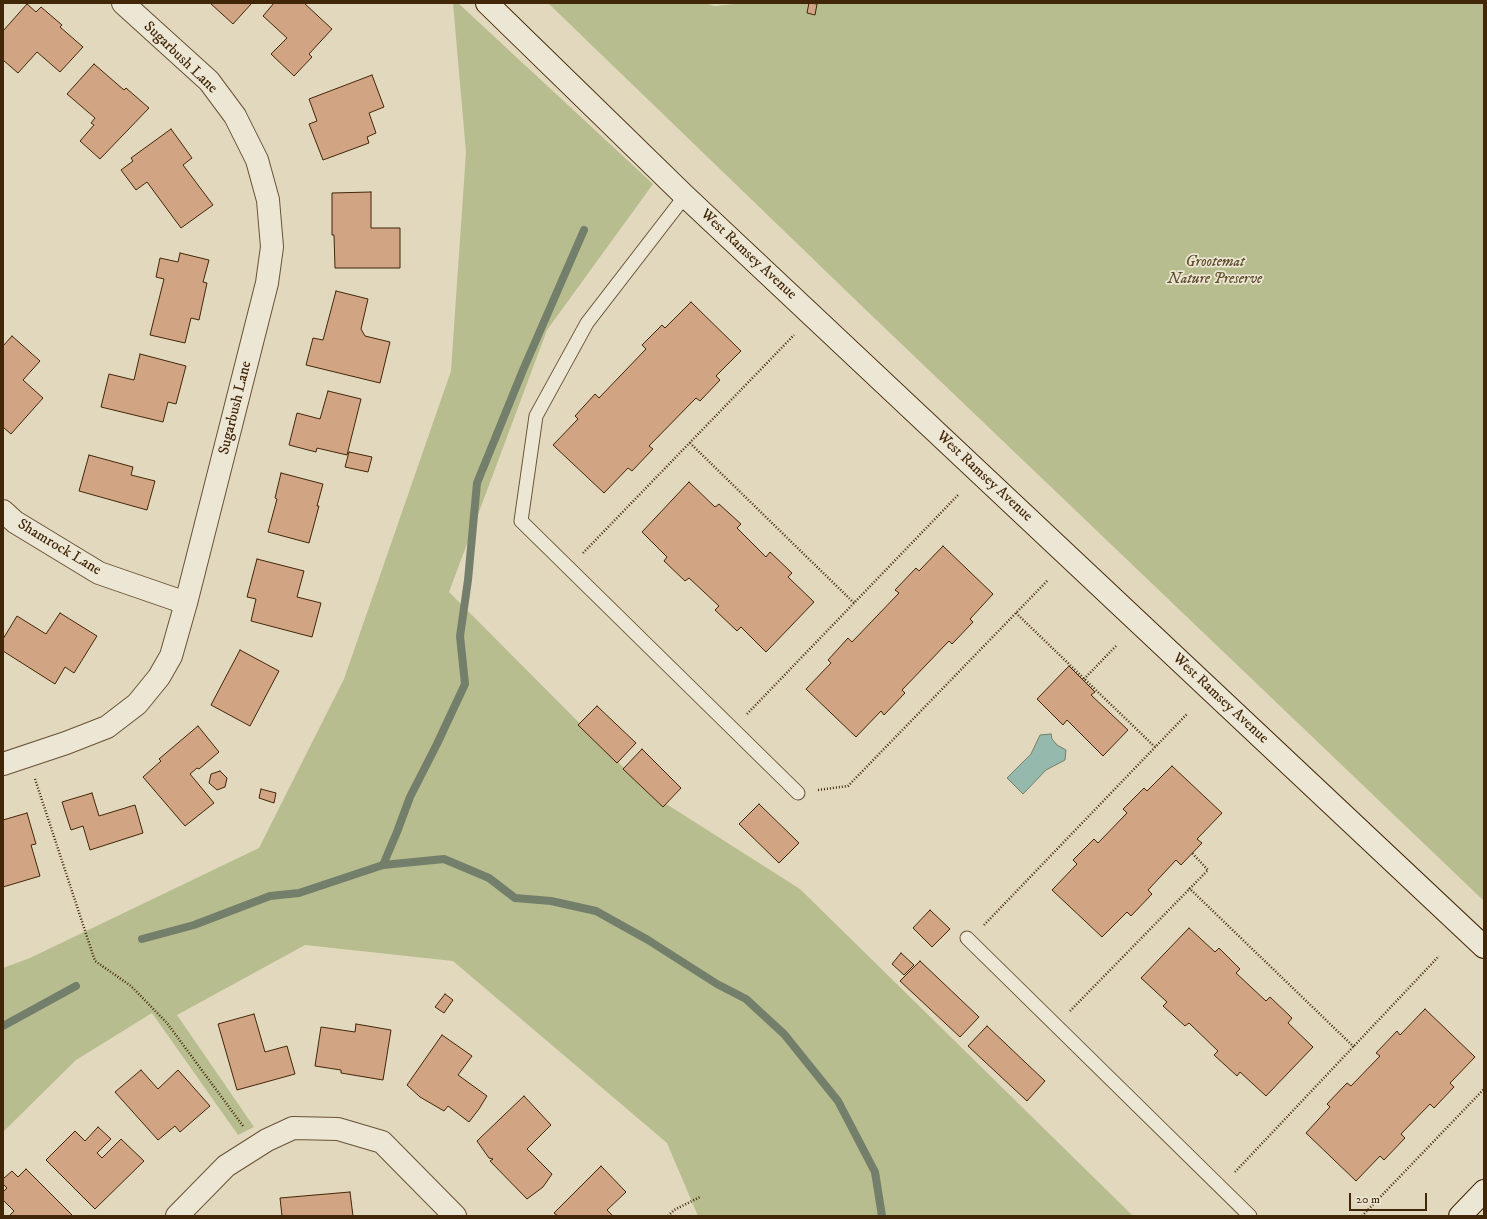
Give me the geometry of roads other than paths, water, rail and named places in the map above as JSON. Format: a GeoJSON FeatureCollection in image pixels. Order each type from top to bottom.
{"type":"FeatureCollection","features":[{"type":"Feature","properties":{"kind":"street","name":"Sugarbush Lane"},"geometry":{"type":"LineString","coordinates":[[3,764],[107,727],[137,704],[159,677],[171,656],[186,603],[267,283],[272,247],[268,200],[257,160],[235,116],[209,81],[123,3]]}},
{"type":"Feature","properties":{"kind":"street","name":"West Ramsey Avenue"},"geometry":{"type":"LineString","coordinates":[[487,3],[685,196],[1484,947]]}},
{"type":"Feature","properties":{"kind":"street","name":"Shamrock Lane"},"geometry":{"type":"LineString","coordinates":[[3,511],[16,522],[98,573],[186,603]]}},
{"type":"Feature","properties":{"kind":"street"},"geometry":{"type":"LineString","coordinates":[[177,1216],[226,1166],[267,1140],[293,1128],[338,1129],[382,1142],[455,1216]]}},
{"type":"Feature","properties":{"kind":"street"},"geometry":{"type":"LineString","coordinates":[[1460,1216],[1484,1191]]}},
{"type":"Feature","properties":{"kind":"lane"},"geometry":{"type":"LineString","coordinates":[[685,196],[587,323],[536,416],[521,521],[798,793]]}},
{"type":"Feature","properties":{"kind":"lane"},"geometry":{"type":"LineString","coordinates":[[968,939],[1250,1216]]}},
{"type":"Feature","properties":{"kind":"water"},"geometry":{"type":"Polygon","coordinates":[[[1051,734],[1052,739],[1057,745],[1066,750],[1065,760],[1046,770],[1023,794],[1007,778],[1031,754],[1040,735],[1051,734]]]}},
{"type":"Feature","properties":{"kind":"waterway"},"geometry":{"type":"LineString","coordinates":[[383,865],[410,797],[465,684],[460,636],[468,580],[477,483],[523,370],[584,230]]}},
{"type":"Feature","properties":{"kind":"waterway"},"geometry":{"type":"LineString","coordinates":[[142,939],[194,925],[270,896],[299,893],[383,865],[444,859],[489,878],[515,898],[551,901],[596,911],[648,940],[717,984],[746,999],[784,1034],[838,1101],[875,1172],[882,1216]]}},
{"type":"Feature","properties":{"kind":"waterway"},"geometry":{"type":"LineString","coordinates":[[3,1026],[76,986]]}},
{"type":"Feature","properties":{"kind":"park label","name":"Grootemat Nature Preserve"},"geometry":{"type":"Point","coordinates":[1215,272]}}]}
